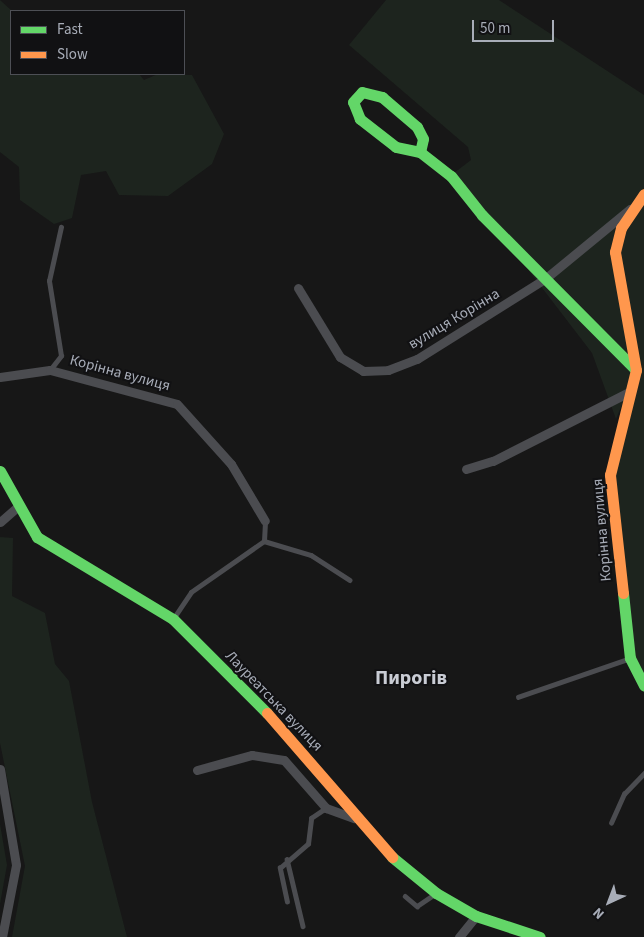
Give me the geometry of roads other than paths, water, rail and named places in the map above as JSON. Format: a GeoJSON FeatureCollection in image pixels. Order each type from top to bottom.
{"type":"FeatureCollection","features":[{"type":"Feature","properties":{"kind":"street"},"geometry":{"type":"LineString","coordinates":[[420,152],[423,139],[417,127],[382,97],[362,92],[353,102],[360,119],[396,148],[420,152],[451,176],[482,215],[640,372]]}},
{"type":"Feature","properties":{"kind":"street"},"geometry":{"type":"LineString","coordinates":[[640,372],[615,252],[621,228],[644,194]]}},
{"type":"Feature","properties":{"kind":"street","name":"вулиця Корінна"},"geometry":{"type":"LineString","coordinates":[[298,288],[340,357],[363,371],[388,370],[417,359],[546,278],[636,204]]}},
{"type":"Feature","properties":{"kind":"street","name":"Корінна вулиця"},"geometry":{"type":"LineString","coordinates":[[0,377],[50,370],[177,404],[231,464],[264,521]]}},
{"type":"Feature","properties":{"kind":"street","name":"Корінна вулиця"},"geometry":{"type":"LineString","coordinates":[[640,372],[630,391],[610,475],[630,658],[644,686]]}},
{"type":"Feature","properties":{"kind":"street"},"geometry":{"type":"LineString","coordinates":[[466,469],[493,461],[630,391]]}},
{"type":"Feature","properties":{"kind":"street","name":"Лауреатська вулиця"},"geometry":{"type":"LineString","coordinates":[[0,471],[17,508],[37,537],[55,552],[173,619],[285,731],[354,818],[382,849],[436,893],[476,916],[540,937]]}},
{"type":"Feature","properties":{"kind":"street"},"geometry":{"type":"LineString","coordinates":[[0,522],[17,508]]}},
{"type":"Feature","properties":{"kind":"street"},"geometry":{"type":"LineString","coordinates":[[197,770],[252,756],[284,760],[326,808],[354,818]]}},
{"type":"Feature","properties":{"kind":"street"},"geometry":{"type":"LineString","coordinates":[[0,769],[16,866],[2,937]]}},
{"type":"Feature","properties":{"kind":"street"},"geometry":{"type":"LineString","coordinates":[[459,937],[476,916]]}},
{"type":"Feature","properties":{"kind":"lane"},"geometry":{"type":"LineString","coordinates":[[50,370],[61,356],[49,281],[61,227]]}},
{"type":"Feature","properties":{"kind":"lane"},"geometry":{"type":"LineString","coordinates":[[264,521],[264,541]]}},
{"type":"Feature","properties":{"kind":"lane"},"geometry":{"type":"LineString","coordinates":[[173,619],[191,592],[264,541]]}},
{"type":"Feature","properties":{"kind":"lane"},"geometry":{"type":"LineString","coordinates":[[264,541],[311,555],[350,580]]}},
{"type":"Feature","properties":{"kind":"lane"},"geometry":{"type":"LineString","coordinates":[[518,697],[630,658]]}},
{"type":"Feature","properties":{"kind":"lane"},"geometry":{"type":"LineString","coordinates":[[611,823],[624,794],[644,773]]}},
{"type":"Feature","properties":{"kind":"lane"},"geometry":{"type":"LineString","coordinates":[[287,902],[280,868],[287,859],[308,844],[312,818],[326,808]]}},
{"type":"Feature","properties":{"kind":"lane"},"geometry":{"type":"LineString","coordinates":[[287,859],[303,926]]}},
{"type":"Feature","properties":{"kind":"lane"},"geometry":{"type":"LineString","coordinates":[[405,896],[417,906],[436,893]]}},
{"type":"Feature","properties":{"kind":"district","name":"Пирогів"},"geometry":{"type":"Point","coordinates":[411,678]}}]}
